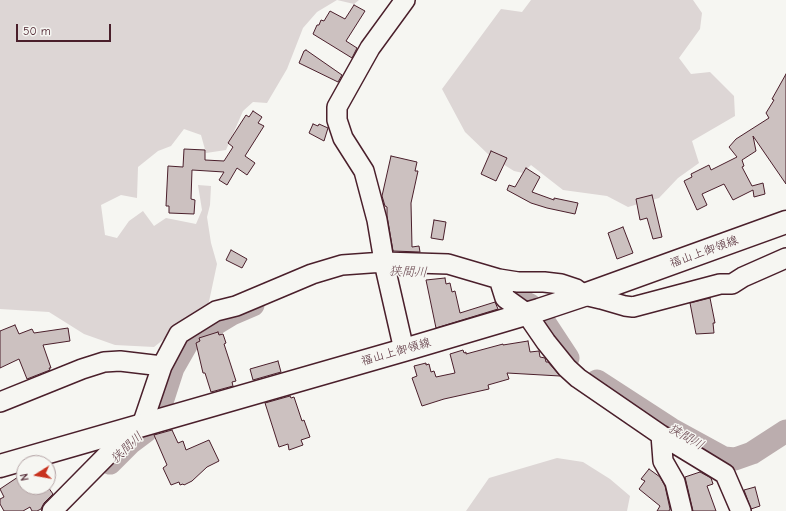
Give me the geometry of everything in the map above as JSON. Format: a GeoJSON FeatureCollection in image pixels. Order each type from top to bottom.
{"type":"FeatureCollection","features":[{"type":"Feature","properties":{"kind":"main road","name":"福山上御領線"},"geometry":{"type":"LineString","coordinates":[[0,466],[532,312],[584,295],[786,222]]}},
{"type":"Feature","properties":{"kind":"street"},"geometry":{"type":"LineString","coordinates":[[404,350],[377,220],[364,171],[343,138],[337,120],[337,107],[370,48],[405,0]]}},
{"type":"Feature","properties":{"kind":"street"},"geometry":{"type":"LineString","coordinates":[[52,511],[124,438],[142,425],[162,366],[180,334],[216,311],[236,306],[312,274],[342,265],[386,268],[448,264],[501,286],[518,282],[544,282],[561,284],[576,289],[584,295],[633,307],[720,284],[732,284],[743,277],[786,258]]}},
{"type":"Feature","properties":{"kind":"street"},"geometry":{"type":"LineString","coordinates":[[501,286],[505,298],[532,312],[546,342],[567,368],[578,378],[661,434],[725,474],[741,511]]}},
{"type":"Feature","properties":{"kind":"street"},"geometry":{"type":"LineString","coordinates":[[0,402],[82,369],[104,362],[120,361],[162,366]]}},
{"type":"Feature","properties":{"kind":"street"},"geometry":{"type":"LineString","coordinates":[[661,434],[663,461],[676,482],[682,511]]}},
{"type":"Feature","properties":{"kind":"shaded area"},"geometry":{"type":"Polygon","coordinates":[[[0,0],[337,0],[317,12],[303,28],[287,69],[267,103],[253,102],[243,111],[226,150],[206,153],[201,135],[184,129],[171,146],[158,151],[138,167],[137,198],[121,195],[101,205],[105,235],[117,238],[129,221],[143,211],[154,226],[166,218],[196,224],[202,210],[198,185],[211,186],[210,205],[207,217],[211,243],[217,264],[207,311],[178,328],[154,347],[115,345],[84,334],[49,312],[0,309],[0,0]]]}},
{"type":"Feature","properties":{"kind":"shaded area"},"geometry":{"type":"Polygon","coordinates":[[[337,0],[359,0],[354,4],[337,0]]]}},
{"type":"Feature","properties":{"kind":"shaded area"},"geometry":{"type":"Polygon","coordinates":[[[531,0],[693,0],[702,13],[700,29],[679,58],[691,74],[710,72],[734,96],[735,116],[692,141],[699,163],[678,178],[659,198],[628,207],[607,196],[563,190],[531,165],[523,173],[514,171],[490,156],[465,132],[442,89],[501,9],[522,12],[531,0]]]}},
{"type":"Feature","properties":{"kind":"shaded area"},"geometry":{"type":"Polygon","coordinates":[[[557,458],[583,462],[610,479],[630,496],[627,511],[466,511],[489,478],[557,458]]]}},
{"type":"Feature","properties":{"kind":"building"},"geometry":{"type":"Polygon","coordinates":[[[354,5],[365,11],[346,41],[357,48],[352,58],[313,34],[317,25],[319,25],[321,20],[324,21],[330,11],[345,19],[354,5]]]}},
{"type":"Feature","properties":{"kind":"building"},"geometry":{"type":"Polygon","coordinates":[[[306,50],[342,75],[338,82],[299,63],[304,51],[306,50]]]}},
{"type":"Feature","properties":{"kind":"building"},"geometry":{"type":"Polygon","coordinates":[[[786,74],[786,184],[753,136],[756,151],[742,160],[744,166],[742,167],[752,186],[763,183],[765,194],[754,197],[753,190],[733,200],[724,184],[702,194],[707,205],[697,210],[684,181],[692,177],[691,174],[709,165],[711,170],[737,157],[729,147],[736,139],[769,118],[766,113],[786,74]]]}},
{"type":"Feature","properties":{"kind":"building"},"geometry":{"type":"Polygon","coordinates":[[[253,111],[262,117],[258,123],[264,126],[245,156],[255,163],[247,175],[237,168],[227,185],[219,180],[224,172],[192,170],[191,199],[195,200],[194,214],[169,213],[169,206],[166,206],[168,166],[183,167],[184,149],[205,150],[205,160],[224,161],[233,147],[228,143],[246,115],[249,117],[253,111]]]}},
{"type":"Feature","properties":{"kind":"building"},"geometry":{"type":"Polygon","coordinates":[[[313,124],[318,126],[319,124],[328,128],[324,141],[309,133],[313,124]]]}},
{"type":"Feature","properties":{"kind":"building"},"geometry":{"type":"Polygon","coordinates":[[[491,151],[507,158],[496,181],[481,174],[491,151]]]}},
{"type":"Feature","properties":{"kind":"building"},"geometry":{"type":"Polygon","coordinates":[[[391,156],[417,162],[415,171],[418,171],[411,203],[412,247],[419,246],[420,252],[393,251],[387,216],[387,207],[385,206],[382,196],[391,156]]]}},
{"type":"Feature","properties":{"kind":"building"},"geometry":{"type":"Polygon","coordinates":[[[526,168],[540,177],[532,192],[554,200],[554,198],[578,203],[575,214],[531,203],[507,190],[509,185],[515,187],[526,168]]]}},
{"type":"Feature","properties":{"kind":"building"},"geometry":{"type":"Polygon","coordinates":[[[652,195],[662,237],[653,239],[647,218],[640,220],[636,199],[652,195]]]}},
{"type":"Feature","properties":{"kind":"building"},"geometry":{"type":"Polygon","coordinates":[[[434,220],[446,222],[443,240],[431,238],[434,220]]]}},
{"type":"Feature","properties":{"kind":"building"},"geometry":{"type":"Polygon","coordinates":[[[623,227],[633,253],[617,259],[608,233],[623,227]]]}},
{"type":"Feature","properties":{"kind":"building"},"geometry":{"type":"Polygon","coordinates":[[[231,250],[247,259],[242,268],[226,260],[231,250]]]}},
{"type":"Feature","properties":{"kind":"building"},"geometry":{"type":"Polygon","coordinates":[[[445,278],[446,284],[450,283],[452,292],[455,291],[460,313],[495,302],[498,309],[436,328],[426,280],[445,278]]]}},
{"type":"Feature","properties":{"kind":"building"},"geometry":{"type":"Polygon","coordinates":[[[710,298],[715,323],[713,323],[714,333],[696,334],[690,303],[710,298]]]}},
{"type":"Feature","properties":{"kind":"building"},"geometry":{"type":"Polygon","coordinates":[[[15,325],[19,334],[32,329],[34,333],[68,328],[70,341],[43,345],[51,368],[49,368],[50,370],[27,379],[19,359],[0,368],[0,331],[15,325]]]}},
{"type":"Feature","properties":{"kind":"building"},"geometry":{"type":"Polygon","coordinates":[[[218,332],[219,335],[223,334],[226,343],[224,344],[236,381],[232,382],[233,386],[211,392],[205,373],[203,373],[196,343],[200,341],[199,338],[218,332]]]}},
{"type":"Feature","properties":{"kind":"building"},"geometry":{"type":"Polygon","coordinates":[[[528,341],[530,352],[539,351],[540,357],[545,358],[546,362],[548,362],[560,376],[507,373],[509,379],[488,385],[489,389],[444,399],[422,406],[412,378],[417,376],[414,366],[426,363],[426,365],[429,364],[431,372],[434,371],[436,377],[455,373],[450,354],[463,350],[466,354],[503,344],[528,341]]]}},
{"type":"Feature","properties":{"kind":"building"},"geometry":{"type":"Polygon","coordinates":[[[278,361],[281,372],[253,380],[250,369],[278,361]]]}},
{"type":"Feature","properties":{"kind":"building"},"geometry":{"type":"Polygon","coordinates":[[[290,396],[291,398],[294,397],[302,421],[304,420],[310,437],[301,440],[303,445],[289,450],[288,444],[279,447],[265,403],[290,396]]]}},
{"type":"Feature","properties":{"kind":"building"},"geometry":{"type":"Polygon","coordinates":[[[172,430],[178,443],[183,441],[186,450],[209,440],[219,461],[207,467],[192,481],[184,485],[180,485],[179,482],[171,485],[163,468],[167,465],[154,435],[172,430]]]}},
{"type":"Feature","properties":{"kind":"building"},"geometry":{"type":"Polygon","coordinates":[[[649,469],[660,477],[665,486],[670,509],[669,511],[657,511],[660,506],[639,489],[645,481],[641,479],[649,469]]]}},
{"type":"Feature","properties":{"kind":"building"},"geometry":{"type":"Polygon","coordinates":[[[700,472],[711,478],[713,484],[707,486],[716,511],[693,511],[685,477],[700,472]]]}},
{"type":"Feature","properties":{"kind":"building"},"geometry":{"type":"Polygon","coordinates":[[[16,478],[16,495],[52,495],[44,503],[41,509],[37,511],[32,511],[30,507],[23,511],[4,511],[0,504],[0,499],[4,497],[0,489],[16,478]]]}},
{"type":"Feature","properties":{"kind":"building"},"geometry":{"type":"Polygon","coordinates":[[[755,487],[760,506],[751,509],[744,490],[755,487]]]}},
{"type":"Feature","properties":{"kind":"waterway","name":"狭間川"},"geometry":{"type":"LineString","coordinates":[[520,300],[530,305],[543,320],[568,358]]}},
{"type":"Feature","properties":{"kind":"waterway","name":"狭間川"},"geometry":{"type":"LineString","coordinates":[[110,463],[130,443],[146,431],[162,402],[173,368],[189,340],[232,314],[253,305]]}},
{"type":"Feature","properties":{"kind":"waterway","name":"狭間川"},"geometry":{"type":"LineString","coordinates":[[597,381],[671,429],[724,458],[735,459],[752,453],[786,431]]}}]}
